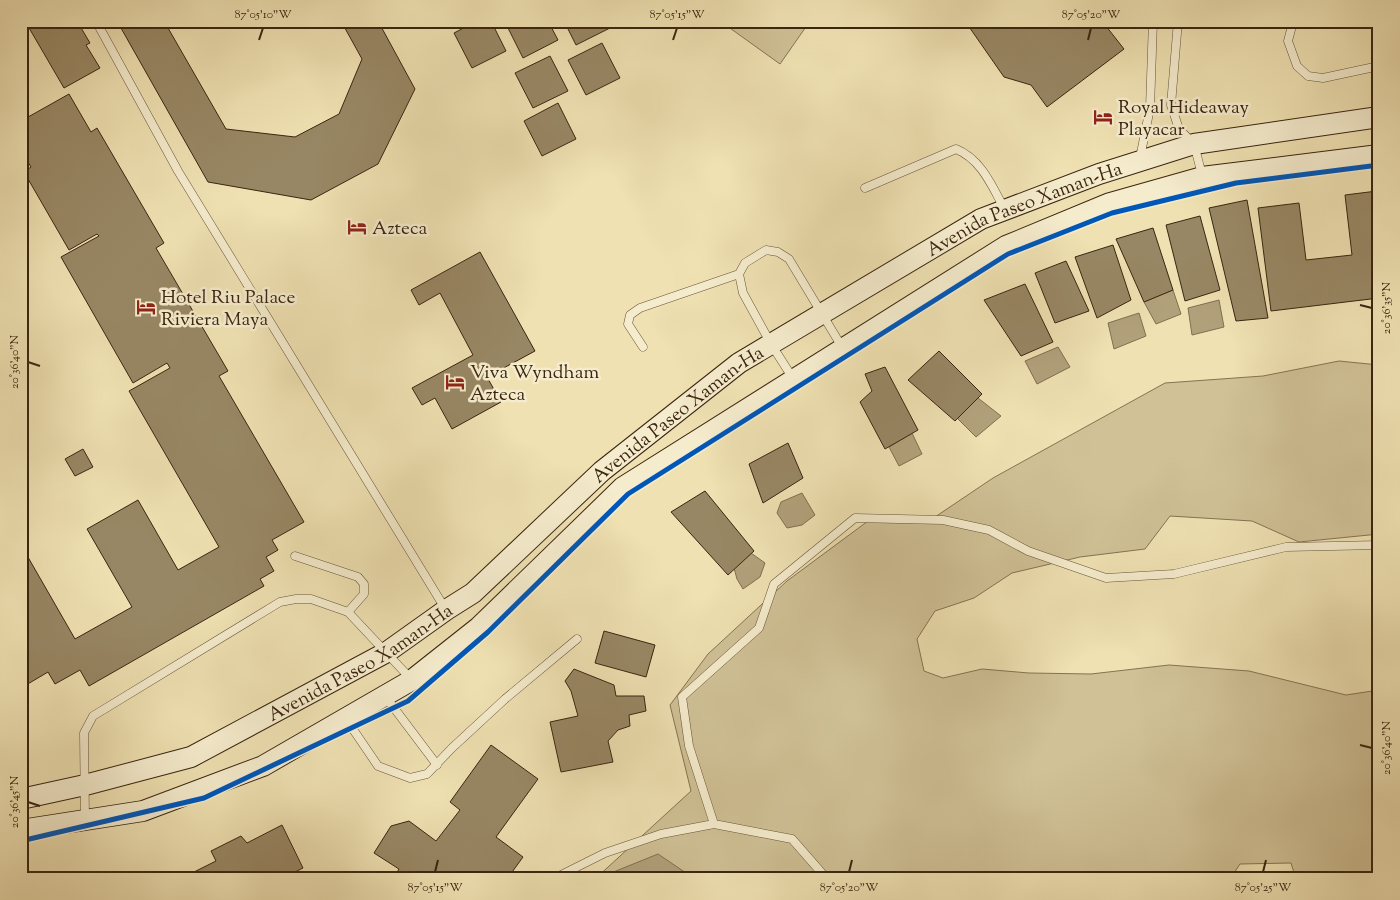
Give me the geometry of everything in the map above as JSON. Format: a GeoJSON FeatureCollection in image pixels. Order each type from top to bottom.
{"type":"FeatureCollection","features":[{"type":"Feature","properties":{"kind":"main road","name":"Avenida Paseo Xaman-Ha"},"geometry":{"type":"LineString","coordinates":[[21,799],[191,758],[387,652],[473,593],[612,479],[739,363],[981,219],[1099,174],[1194,144],[1379,117]]}},
{"type":"Feature","properties":{"kind":"main road","name":"Avenida Paseo Xaman-Ha"},"geometry":{"type":"LineString","coordinates":[[21,830],[143,811],[263,766],[412,680],[479,627],[612,479],[794,380],[1006,246],[1110,203],[1202,177],[1378,158]]}},
{"type":"Feature","properties":{"kind":"main road"},"geometry":{"type":"LineString","coordinates":[[1099,174],[1110,203]]}},
{"type":"Feature","properties":{"kind":"lane"},"geometry":{"type":"LineString","coordinates":[[96,21],[178,171],[446,610]]}},
{"type":"Feature","properties":{"kind":"lane"},"geometry":{"type":"LineString","coordinates":[[1139,161],[1150,108],[1154,21]]}},
{"type":"Feature","properties":{"kind":"lane"},"geometry":{"type":"LineString","coordinates":[[1178,21],[1171,104],[1180,129],[1194,144],[1202,177]]}},
{"type":"Feature","properties":{"kind":"lane"},"geometry":{"type":"LineString","coordinates":[[1317,21],[1312,24],[1292,22],[1288,40],[1297,66],[1308,76],[1323,78],[1379,66]]}},
{"type":"Feature","properties":{"kind":"lane"},"geometry":{"type":"LineString","coordinates":[[865,188],[956,149],[967,153],[982,168],[1005,210]]}},
{"type":"Feature","properties":{"kind":"lane"},"geometry":{"type":"LineString","coordinates":[[794,380],[771,344],[743,293],[739,274],[745,263],[766,250],[778,252],[789,259],[843,349]]}},
{"type":"Feature","properties":{"kind":"lane"},"geometry":{"type":"LineString","coordinates":[[643,347],[628,324],[630,315],[640,308],[739,274]]}},
{"type":"Feature","properties":{"kind":"lane"},"geometry":{"type":"LineString","coordinates":[[714,824],[689,746],[682,697],[759,628],[774,584],[855,518],[943,520],[989,530],[1028,551],[1106,578],[1174,574],[1286,547],[1379,545]]}},
{"type":"Feature","properties":{"kind":"lane"},"geometry":{"type":"LineString","coordinates":[[295,556],[358,576],[364,584],[364,594],[348,612]]}},
{"type":"Feature","properties":{"kind":"lane"},"geometry":{"type":"LineString","coordinates":[[86,820],[84,733],[93,716],[280,602],[296,598],[311,599],[348,612],[412,680]]}},
{"type":"Feature","properties":{"kind":"lane"},"geometry":{"type":"LineString","coordinates":[[345,719],[378,766],[410,778],[426,774],[505,699],[577,639]]}},
{"type":"Feature","properties":{"kind":"lane"},"geometry":{"type":"LineString","coordinates":[[385,696],[437,765]]}},
{"type":"Feature","properties":{"kind":"lane"},"geometry":{"type":"LineString","coordinates":[[553,879],[605,852],[661,834],[714,824],[792,839],[827,879]]}},
{"type":"Feature","properties":{"kind":"shaded area"},"geometry":{"type":"Polygon","coordinates":[[[720,21],[810,21],[780,64],[720,21]]]}},
{"type":"Feature","properties":{"kind":"shaded area"},"geometry":{"type":"Polygon","coordinates":[[[1173,290],[1181,314],[1156,324],[1144,302],[1173,290]]]}},
{"type":"Feature","properties":{"kind":"shaded area"},"geometry":{"type":"Polygon","coordinates":[[[1219,300],[1224,327],[1192,335],[1188,308],[1219,300]]]}},
{"type":"Feature","properties":{"kind":"shaded area"},"geometry":{"type":"Polygon","coordinates":[[[1139,313],[1146,336],[1114,349],[1108,323],[1139,313]]]}},
{"type":"Feature","properties":{"kind":"shaded area"},"geometry":{"type":"Polygon","coordinates":[[[1058,347],[1070,367],[1037,384],[1025,361],[1058,347]]]}},
{"type":"Feature","properties":{"kind":"shaded area"},"geometry":{"type":"Polygon","coordinates":[[[1339,361],[1379,365],[1379,534],[1299,542],[1252,521],[1170,516],[1145,549],[1080,557],[1012,573],[974,598],[935,611],[917,639],[924,671],[943,678],[982,669],[1029,673],[1091,674],[1169,665],[1249,671],[1346,695],[1379,690],[1379,879],[1296,879],[1291,863],[1240,864],[1230,879],[595,879],[691,791],[670,705],[708,654],[787,581],[868,521],[935,517],[993,478],[1165,383],[1263,376],[1339,361]]]}},
{"type":"Feature","properties":{"kind":"shaded area"},"geometry":{"type":"Polygon","coordinates":[[[978,398],[1001,416],[976,437],[957,418],[978,398]]]}},
{"type":"Feature","properties":{"kind":"shaded area"},"geometry":{"type":"Polygon","coordinates":[[[912,433],[922,454],[899,466],[889,447],[912,433]]]}},
{"type":"Feature","properties":{"kind":"shaded area"},"geometry":{"type":"Polygon","coordinates":[[[802,493],[815,515],[802,525],[787,528],[777,513],[781,502],[802,493]]]}},
{"type":"Feature","properties":{"kind":"shaded area"},"geometry":{"type":"Polygon","coordinates":[[[751,553],[765,563],[760,577],[743,589],[737,579],[734,568],[751,553]]]}},
{"type":"Feature","properties":{"kind":"shaded area"},"geometry":{"type":"Polygon","coordinates":[[[658,854],[695,879],[605,879],[611,873],[658,854]]]}},
{"type":"Feature","properties":{"kind":"building"},"geometry":{"type":"Polygon","coordinates":[[[25,21],[77,21],[90,43],[86,45],[100,68],[64,88],[25,21]]]}},
{"type":"Feature","properties":{"kind":"building"},"geometry":{"type":"Polygon","coordinates":[[[117,21],[164,21],[226,129],[295,137],[339,114],[362,59],[341,21],[378,21],[415,89],[378,164],[311,200],[208,182],[117,21]]]}},
{"type":"Feature","properties":{"kind":"building"},"geometry":{"type":"Polygon","coordinates":[[[477,21],[491,21],[506,51],[472,68],[454,33],[477,21]]]}},
{"type":"Feature","properties":{"kind":"building"},"geometry":{"type":"Polygon","coordinates":[[[548,21],[558,40],[523,58],[505,22],[548,21]]]}},
{"type":"Feature","properties":{"kind":"building"},"geometry":{"type":"Polygon","coordinates":[[[564,21],[607,21],[610,28],[576,45],[564,21]]]}},
{"type":"Feature","properties":{"kind":"building","name":"Royal Hideaway Playacar"},"geometry":{"type":"Polygon","coordinates":[[[965,21],[1102,21],[1124,49],[1047,107],[1031,85],[1004,77],[965,21]]]}},
{"type":"Feature","properties":{"kind":"building"},"geometry":{"type":"Polygon","coordinates":[[[602,43],[620,78],[586,95],[568,60],[602,43]]]}},
{"type":"Feature","properties":{"kind":"building"},"geometry":{"type":"Polygon","coordinates":[[[550,56],[568,91],[533,108],[515,73],[550,56]]]}},
{"type":"Feature","properties":{"kind":"building"},"geometry":{"type":"Polygon","coordinates":[[[69,94],[91,132],[97,128],[164,243],[156,248],[228,371],[219,376],[304,522],[272,540],[278,550],[266,557],[274,571],[260,579],[264,586],[89,686],[80,670],[55,684],[48,672],[21,688],[21,545],[75,639],[132,607],[87,529],[138,500],[178,570],[219,547],[129,391],[170,368],[167,363],[133,383],[61,257],[99,236],[97,234],[69,250],[24,172],[31,167],[21,151],[21,121],[69,94]]]}},
{"type":"Feature","properties":{"kind":"building"},"geometry":{"type":"Polygon","coordinates":[[[558,103],[576,139],[542,156],[524,121],[558,103]]]}},
{"type":"Feature","properties":{"kind":"building"},"geometry":{"type":"Polygon","coordinates":[[[1377,191],[1379,298],[1271,311],[1258,208],[1299,203],[1306,260],[1352,255],[1345,195],[1377,191]]]}},
{"type":"Feature","properties":{"kind":"building"},"geometry":{"type":"Polygon","coordinates":[[[1247,200],[1268,318],[1236,321],[1209,208],[1247,200]]]}},
{"type":"Feature","properties":{"kind":"building"},"geometry":{"type":"Polygon","coordinates":[[[1200,216],[1220,290],[1185,301],[1166,225],[1200,216]]]}},
{"type":"Feature","properties":{"kind":"building"},"geometry":{"type":"Polygon","coordinates":[[[1153,228],[1173,290],[1144,302],[1116,239],[1153,228]]]}},
{"type":"Feature","properties":{"kind":"building"},"geometry":{"type":"Polygon","coordinates":[[[1113,245],[1131,300],[1097,318],[1075,257],[1113,245]]]}},
{"type":"Feature","properties":{"kind":"building"},"geometry":{"type":"Polygon","coordinates":[[[480,252],[535,351],[487,377],[501,402],[452,429],[435,398],[422,405],[412,388],[473,355],[440,293],[419,305],[411,290],[480,252]]]}},
{"type":"Feature","properties":{"kind":"building"},"geometry":{"type":"Polygon","coordinates":[[[1066,261],[1089,311],[1055,323],[1035,273],[1066,261]]]}},
{"type":"Feature","properties":{"kind":"building"},"geometry":{"type":"Polygon","coordinates":[[[1025,284],[1053,342],[1021,356],[984,300],[1025,284]]]}},
{"type":"Feature","properties":{"kind":"building"},"geometry":{"type":"Polygon","coordinates":[[[939,351],[982,394],[955,421],[908,380],[939,351]]]}},
{"type":"Feature","properties":{"kind":"building"},"geometry":{"type":"Polygon","coordinates":[[[885,367],[918,430],[885,449],[860,402],[872,391],[865,374],[885,367]]]}},
{"type":"Feature","properties":{"kind":"building"},"geometry":{"type":"Polygon","coordinates":[[[788,443],[803,478],[763,503],[749,464],[788,443]]]}},
{"type":"Feature","properties":{"kind":"building"},"geometry":{"type":"Polygon","coordinates":[[[83,449],[93,467],[75,476],[65,459],[83,449]]]}},
{"type":"Feature","properties":{"kind":"building"},"geometry":{"type":"Polygon","coordinates":[[[705,491],[754,551],[728,575],[671,512],[705,491]]]}},
{"type":"Feature","properties":{"kind":"building"},"geometry":{"type":"Polygon","coordinates":[[[604,631],[655,645],[646,677],[595,663],[604,631]]]}},
{"type":"Feature","properties":{"kind":"building"},"geometry":{"type":"Polygon","coordinates":[[[574,669],[614,685],[616,696],[644,696],[646,711],[629,715],[630,726],[618,730],[608,741],[613,762],[561,772],[550,722],[578,716],[571,691],[565,681],[574,669]]]}},
{"type":"Feature","properties":{"kind":"building"},"geometry":{"type":"Polygon","coordinates":[[[491,745],[538,779],[496,837],[523,857],[507,879],[393,879],[399,869],[374,853],[391,826],[409,821],[436,841],[460,810],[450,802],[491,745]]]}},
{"type":"Feature","properties":{"kind":"building"},"geometry":{"type":"Polygon","coordinates":[[[282,825],[303,868],[281,879],[185,879],[184,877],[216,861],[211,851],[241,836],[247,843],[282,825]]]}},
{"type":"Feature","properties":{"kind":"cycle path"},"geometry":{"type":"LineString","coordinates":[[21,841],[204,798],[408,701],[488,632],[628,494],[1008,254],[1112,213],[1236,183],[1379,165]]}},
{"type":"Feature","properties":{"kind":"place","name":"Royal Hideaway Playacar"},"geometry":{"type":"Point","coordinates":[1103,117]}},
{"type":"Feature","properties":{"kind":"place","name":"Azteca"},"geometry":{"type":"Point","coordinates":[357,227]}},
{"type":"Feature","properties":{"kind":"place","name":"Hotel Riu Palace Riviera Maya"},"geometry":{"type":"Point","coordinates":[146,307]}},
{"type":"Feature","properties":{"kind":"place","name":"Viva Wyndham Azteca"},"geometry":{"type":"Point","coordinates":[455,382]}}]}
